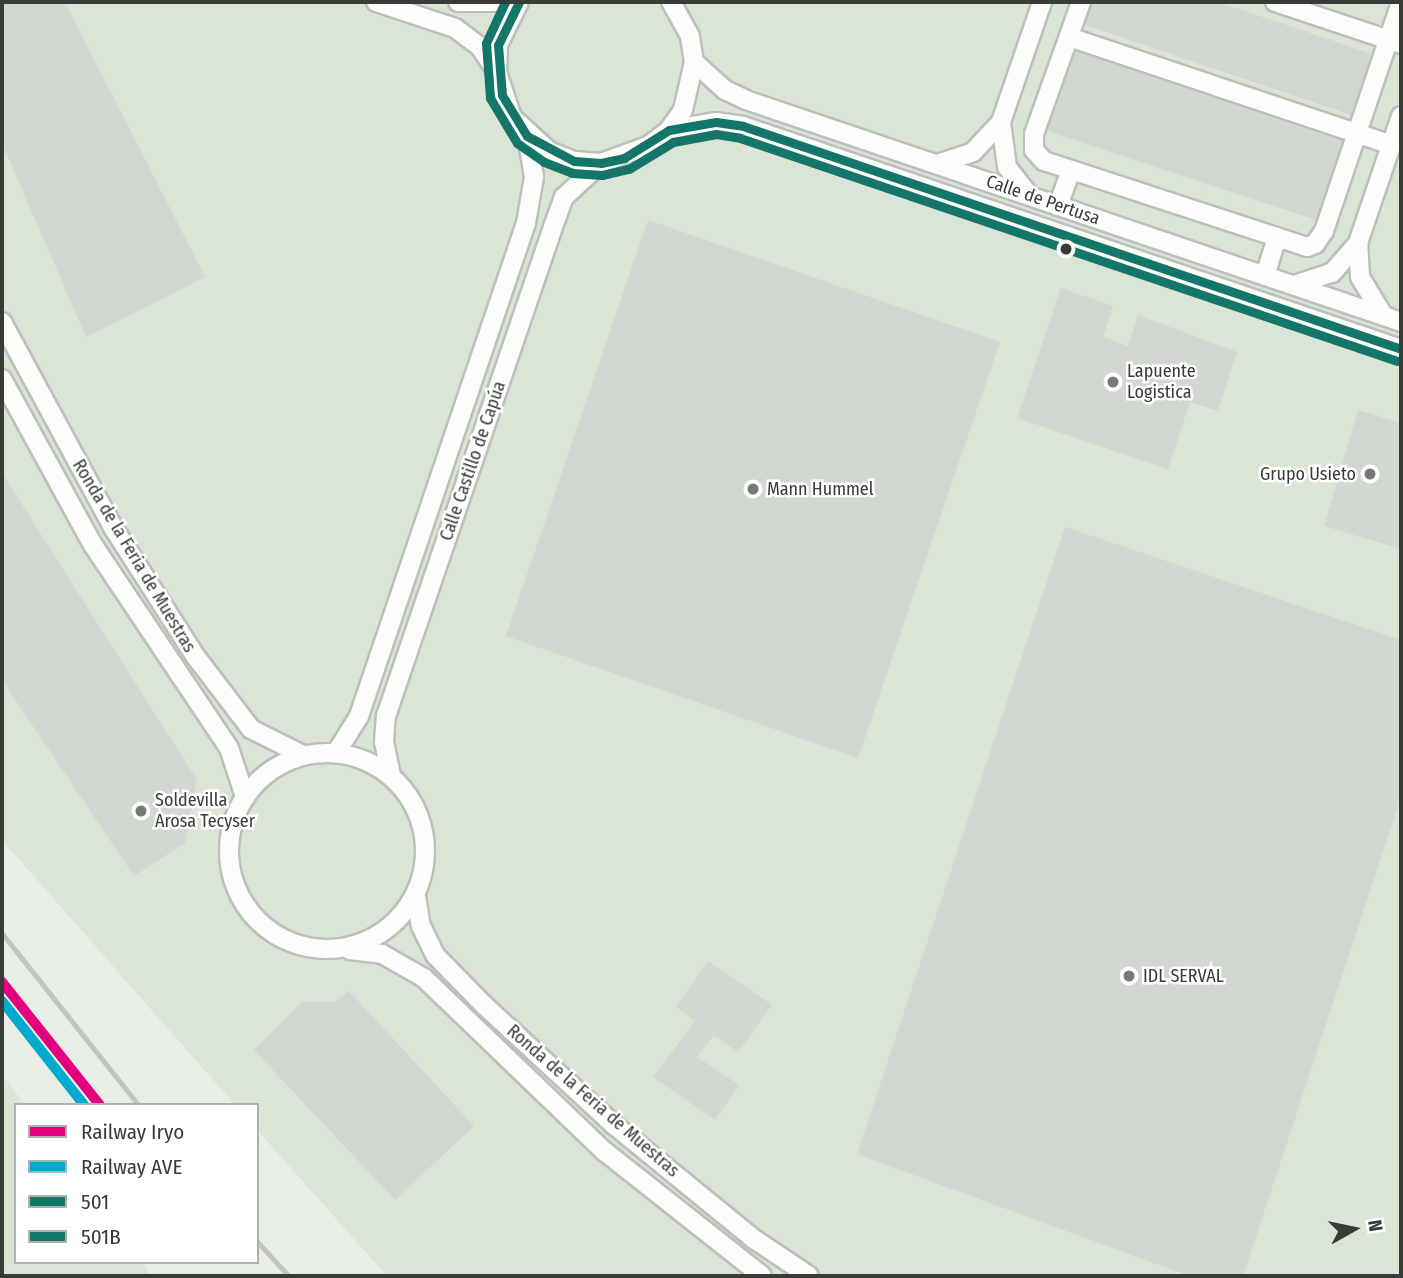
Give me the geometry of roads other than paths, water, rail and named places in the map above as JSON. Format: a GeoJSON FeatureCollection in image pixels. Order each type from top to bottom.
{"type":"FeatureCollection","features":[{"type":"Feature","properties":{"kind":"street"},"geometry":{"type":"LineString","coordinates":[[376,2],[455,28],[480,47],[497,72]]}},
{"type":"Feature","properties":{"kind":"street"},"geometry":{"type":"LineString","coordinates":[[458,2],[496,2]]}},
{"type":"Feature","properties":{"kind":"street"},"geometry":{"type":"LineString","coordinates":[[519,2],[498,45],[497,72],[502,95],[527,136],[549,151],[574,161],[601,163],[624,158],[669,130],[683,110],[694,62],[690,36],[671,2]]}},
{"type":"Feature","properties":{"kind":"street"},"geometry":{"type":"LineString","coordinates":[[937,164],[973,152],[1001,122],[1042,2]]}},
{"type":"Feature","properties":{"kind":"street"},"geometry":{"type":"LineString","coordinates":[[1081,2],[1034,134],[1034,150],[1044,161],[1307,247],[1315,244],[1357,132],[1395,42],[1401,2]]}},
{"type":"Feature","properties":{"kind":"street"},"geometry":{"type":"LineString","coordinates":[[1275,2],[1395,42]]}},
{"type":"Feature","properties":{"kind":"street"},"geometry":{"type":"LineString","coordinates":[[1069,37],[1391,145]]}},
{"type":"Feature","properties":{"kind":"street","name":"Calle de Pertusa"},"geometry":{"type":"LineString","coordinates":[[694,62],[736,96],[1401,321]]}},
{"type":"Feature","properties":{"kind":"street"},"geometry":{"type":"LineString","coordinates":[[1384,316],[1360,277],[1358,243],[1401,116]]}},
{"type":"Feature","properties":{"kind":"street","name":"Calle de Pertusa"},"geometry":{"type":"LineString","coordinates":[[669,130],[716,122],[743,126],[1401,349]]}},
{"type":"Feature","properties":{"kind":"street"},"geometry":{"type":"LineString","coordinates":[[1001,122],[1007,167],[1030,196]]}},
{"type":"Feature","properties":{"kind":"street","name":"Calle Castillo de Capúa"},"geometry":{"type":"LineString","coordinates":[[336,753],[359,716],[526,223],[534,177],[527,136]]}},
{"type":"Feature","properties":{"kind":"street","name":"Calle Castillo de Capúa"},"geometry":{"type":"LineString","coordinates":[[391,775],[384,742],[386,716],[553,227],[564,197],[580,177],[601,163]]}},
{"type":"Feature","properties":{"kind":"street"},"geometry":{"type":"LineString","coordinates":[[1058,206],[1071,170]]}},
{"type":"Feature","properties":{"kind":"street"},"geometry":{"type":"LineString","coordinates":[[1265,276],[1277,237]]}},
{"type":"Feature","properties":{"kind":"street"},"geometry":{"type":"LineString","coordinates":[[1294,285],[1332,272],[1358,243]]}},
{"type":"Feature","properties":{"kind":"street","name":"Ronda de la Feria de Muestras"},"geometry":{"type":"LineString","coordinates":[[2,322],[114,529],[195,657],[251,729],[303,755]]}},
{"type":"Feature","properties":{"kind":"street","name":"Ronda de la Feria de Muestras"},"geometry":{"type":"LineString","coordinates":[[2,379],[93,545],[229,748],[245,797]]}},
{"type":"Feature","properties":{"kind":"street","name":"Ronda de la Feria de Muestras"},"geometry":{"type":"LineString","coordinates":[[344,949],[373,940],[389,928],[416,896],[424,871],[423,832],[408,795],[391,775],[360,758],[336,753],[303,755],[261,778],[245,797],[229,841],[229,865],[246,909],[265,929],[289,943],[316,950],[344,949],[382,954],[424,978],[604,1151],[762,1276]]}},
{"type":"Feature","properties":{"kind":"street","name":"Ronda de la Feria de Muestras"},"geometry":{"type":"LineString","coordinates":[[416,896],[421,926],[435,955],[485,1006],[614,1125],[754,1239],[809,1276]]}},
{"type":"Feature","properties":{"kind":"railway"},"geometry":{"type":"LineString","coordinates":[[2,933],[137,1103]]}},
{"type":"Feature","properties":{"kind":"railway"},"geometry":{"type":"LineString","coordinates":[[259,1243],[289,1276]]}},
{"type":"Feature","properties":{"kind":"rail line","name":"Iryo"},"geometry":{"type":"LineString","coordinates":[[2,982],[98,1103]]}},
{"type":"Feature","properties":{"kind":"rail line","name":"AVE"},"geometry":{"type":"LineString","coordinates":[[2,1001],[82,1103]]}},
{"type":"Feature","properties":{"kind":"place","name":"Lapuente Logistica"},"geometry":{"type":"Point","coordinates":[1113,382]}},
{"type":"Feature","properties":{"kind":"place","name":"Grupo Usieto"},"geometry":{"type":"Point","coordinates":[1370,474]}},
{"type":"Feature","properties":{"kind":"place","name":"Mann Hummel"},"geometry":{"type":"Point","coordinates":[753,489]}},
{"type":"Feature","properties":{"kind":"place","name":"Soldevilla Arosa Tecyser"},"geometry":{"type":"Point","coordinates":[141,811]}},
{"type":"Feature","properties":{"kind":"place","name":"IDL SERVAL"},"geometry":{"type":"Point","coordinates":[1129,976]}}]}
